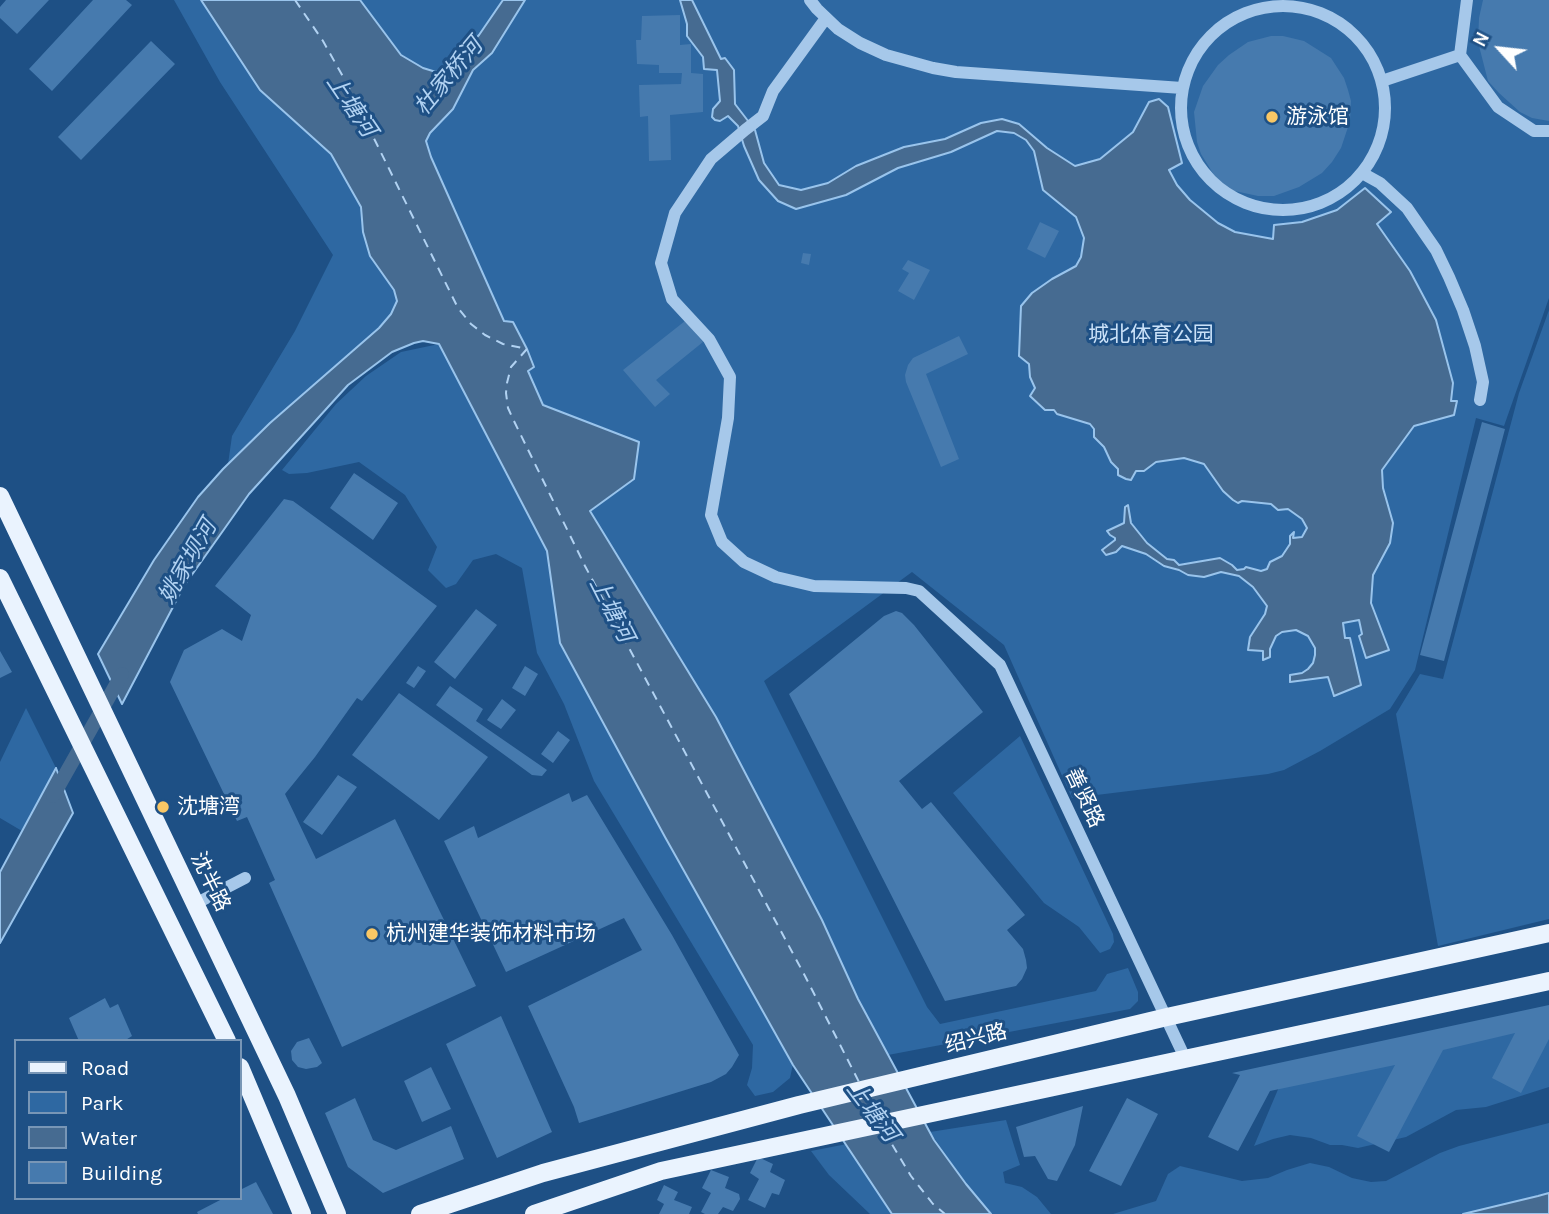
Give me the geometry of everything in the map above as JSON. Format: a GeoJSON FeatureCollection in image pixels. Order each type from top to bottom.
{"type":"FeatureCollection","features":[{"type":"Feature","properties":{"kind":"main road","name":"沈半路"},"geometry":{"type":"LineString","coordinates":[[0,496],[287,1096],[337,1214]]}},
{"type":"Feature","properties":{"kind":"main road"},"geometry":{"type":"LineString","coordinates":[[0,578],[226,1039]]}},
{"type":"Feature","properties":{"kind":"main road","name":"绍兴路"},"geometry":{"type":"LineString","coordinates":[[420,1214],[542,1173],[799,1105],[1167,1017],[1549,933]]}},
{"type":"Feature","properties":{"kind":"main road"},"geometry":{"type":"LineString","coordinates":[[534,1214],[661,1171],[1549,981]]}},
{"type":"Feature","properties":{"kind":"main road"},"geometry":{"type":"LineString","coordinates":[[242,1072],[302,1214]]}},
{"type":"Feature","properties":{"kind":"street"},"geometry":{"type":"LineString","coordinates":[[810,0],[838,29],[869,47],[886,55],[933,68],[956,72],[1182,88]]}},
{"type":"Feature","properties":{"kind":"street"},"geometry":{"type":"LineString","coordinates":[[1467,0],[1460,55],[1498,107],[1534,131],[1549,131]]}},
{"type":"Feature","properties":{"kind":"street"},"geometry":{"type":"LineString","coordinates":[[1270,3],[1318,11],[1339,22],[1359,38],[1373,58],[1382,81],[1386,105],[1383,130],[1376,153],[1363,173],[1343,192],[1331,199],[1292,211],[1265,210],[1239,202],[1216,187],[1198,166],[1186,142],[1180,115],[1182,88],[1191,64],[1205,42],[1224,24],[1270,3]]}},
{"type":"Feature","properties":{"kind":"street","name":"善贤路"},"geometry":{"type":"LineString","coordinates":[[826,18],[773,91],[763,116],[712,159],[675,213],[661,263],[672,299],[709,339],[730,377],[729,418],[711,515],[722,542],[744,562],[776,577],[814,586],[919,591],[1000,665],[1185,1058]]}},
{"type":"Feature","properties":{"kind":"street"},"geometry":{"type":"LineString","coordinates":[[1382,81],[1460,55]]}},
{"type":"Feature","properties":{"kind":"street"},"geometry":{"type":"LineString","coordinates":[[1363,173],[1380,183],[1407,208],[1436,250],[1463,310],[1475,346],[1483,382],[1480,400]]}},
{"type":"Feature","properties":{"kind":"street"},"geometry":{"type":"LineString","coordinates":[[195,904],[245,878]]}},
{"type":"Feature","properties":{"kind":"green space"},"geometry":{"type":"Polygon","coordinates":[[[174,0],[201,0],[260,90],[331,154],[361,207],[363,232],[383,275],[394,290],[397,301],[391,314],[379,328],[270,423],[228,464],[232,436],[295,331],[333,255],[220,82],[174,0]]]}},
{"type":"Feature","properties":{"kind":"green space","name":"城北体育公园"},"geometry":{"type":"Polygon","coordinates":[[[360,0],[1549,0],[1549,298],[1504,426],[1476,418],[1415,670],[1390,709],[1284,770],[1072,798],[1004,645],[912,572],[764,681],[927,1007],[940,1024],[1096,991],[1107,974],[1128,968],[1138,992],[1138,1001],[1130,1009],[888,1055],[858,999],[822,920],[716,717],[590,511],[634,479],[639,442],[543,405],[528,370],[527,349],[513,323],[504,321],[431,157],[401,55],[360,0]]]}},
{"type":"Feature","properties":{"kind":"green space"},"geometry":{"type":"Polygon","coordinates":[[[1549,310],[1549,919],[1438,946],[1396,714],[1420,674],[1443,679],[1519,393],[1549,310]]]}},
{"type":"Feature","properties":{"kind":"green space"},"geometry":{"type":"Polygon","coordinates":[[[439,344],[547,551],[560,643],[793,1064],[790,1078],[773,1092],[755,1096],[747,1085],[752,1068],[753,1045],[594,781],[564,704],[537,653],[522,568],[496,554],[473,560],[456,584],[446,588],[428,570],[437,547],[405,495],[359,462],[307,473],[289,474],[282,470],[336,404],[366,376],[401,352],[439,344]]]}},
{"type":"Feature","properties":{"kind":"green space"},"geometry":{"type":"Polygon","coordinates":[[[26,708],[56,768],[22,831],[0,818],[0,762],[26,708]]]}},
{"type":"Feature","properties":{"kind":"green space"},"geometry":{"type":"Polygon","coordinates":[[[1020,736],[1113,934],[1114,942],[1110,949],[1100,953],[1079,927],[1044,903],[953,793],[1020,736]]]}},
{"type":"Feature","properties":{"kind":"green space"},"geometry":{"type":"Polygon","coordinates":[[[1549,1020],[1549,1087],[1486,1107],[1456,1110],[1406,1137],[1358,1148],[1330,1145],[1311,1138],[1290,1135],[1254,1146],[1282,1080],[1549,1020]]]}},
{"type":"Feature","properties":{"kind":"green space"},"geometry":{"type":"Polygon","coordinates":[[[1006,1120],[1020,1165],[1003,1172],[1005,1183],[1022,1187],[1037,1197],[1051,1214],[991,1214],[966,1184],[930,1132],[1006,1120]]]}},
{"type":"Feature","properties":{"kind":"green space"},"geometry":{"type":"Polygon","coordinates":[[[1549,1123],[1549,1193],[1463,1214],[1113,1214],[1156,1201],[1168,1174],[1180,1166],[1242,1181],[1268,1178],[1310,1163],[1329,1167],[1352,1178],[1371,1182],[1386,1181],[1459,1146],[1549,1123]]]}},
{"type":"Feature","properties":{"kind":"green space"},"geometry":{"type":"Polygon","coordinates":[[[847,1144],[892,1214],[870,1214],[829,1175],[811,1151],[847,1144]]]}},
{"type":"Feature","properties":{"kind":"water"},"geometry":{"type":"Polygon","coordinates":[[[201,0],[360,0],[401,55],[436,72],[455,60],[479,35],[503,0],[525,0],[492,53],[473,70],[453,109],[430,133],[426,141],[431,157],[504,321],[513,322],[527,349],[534,367],[528,371],[543,405],[639,442],[634,479],[590,511],[716,717],[822,920],[858,999],[934,1140],[991,1214],[892,1214],[793,1065],[560,643],[547,551],[439,344],[423,341],[392,352],[348,385],[249,494],[184,586],[122,704],[98,654],[154,560],[198,497],[223,469],[270,423],[379,328],[391,314],[397,301],[394,290],[370,256],[363,232],[361,207],[331,154],[260,90],[201,0]]]}},
{"type":"Feature","properties":{"kind":"water"},"geometry":{"type":"Polygon","coordinates":[[[680,0],[692,0],[721,59],[725,58],[734,70],[735,104],[755,130],[764,163],[779,185],[801,190],[828,183],[856,166],[904,147],[945,139],[981,123],[1002,119],[1019,124],[1047,148],[1075,166],[1100,159],[1133,132],[1149,102],[1159,99],[1168,107],[1182,163],[1169,170],[1177,185],[1190,200],[1218,223],[1235,232],[1273,239],[1274,225],[1302,222],[1337,210],[1365,188],[1391,212],[1377,224],[1410,271],[1436,320],[1453,383],[1451,401],[1457,401],[1454,415],[1414,426],[1382,470],[1383,488],[1393,523],[1390,543],[1373,575],[1371,603],[1389,650],[1366,658],[1359,636],[1362,634],[1359,620],[1343,623],[1345,638],[1350,638],[1361,685],[1334,696],[1328,677],[1290,682],[1290,675],[1308,669],[1315,655],[1315,648],[1308,636],[1296,630],[1282,632],[1276,636],[1270,649],[1270,657],[1263,660],[1263,651],[1248,650],[1250,637],[1267,606],[1253,587],[1239,576],[1221,572],[1204,577],[1188,575],[1164,566],[1146,554],[1122,546],[1116,552],[1106,555],[1102,550],[1115,540],[1107,531],[1124,523],[1125,507],[1128,505],[1131,523],[1147,543],[1179,565],[1220,558],[1237,570],[1246,567],[1261,571],[1282,556],[1294,532],[1293,538],[1302,537],[1307,528],[1302,519],[1288,509],[1278,510],[1271,504],[1242,501],[1238,503],[1223,491],[1204,464],[1184,458],[1156,462],[1144,471],[1136,471],[1131,480],[1126,479],[1118,475],[1118,469],[1094,437],[1094,429],[1090,424],[1057,414],[1054,410],[1045,410],[1030,396],[1035,388],[1030,377],[1029,364],[1019,356],[1021,306],[1032,293],[1076,266],[1081,257],[1084,238],[1076,217],[1043,190],[1034,151],[1026,140],[1014,133],[997,131],[951,152],[898,168],[846,195],[796,209],[778,201],[759,180],[738,126],[728,116],[720,121],[712,117],[713,109],[720,101],[717,70],[704,69],[703,57],[687,36],[687,24],[680,0]]]}},
{"type":"Feature","properties":{"kind":"water"},"geometry":{"type":"Polygon","coordinates":[[[56,768],[73,813],[0,943],[0,872],[56,768]]]}},
{"type":"Feature","properties":{"kind":"water"},"geometry":{"type":"Polygon","coordinates":[[[1549,1193],[1549,1214],[1463,1214],[1538,1196],[1549,1193]]]}},
{"type":"Feature","properties":{"kind":"building"},"geometry":{"type":"Polygon","coordinates":[[[6,0],[49,0],[17,34],[0,18],[0,7],[6,0]]]}},
{"type":"Feature","properties":{"kind":"building"},"geometry":{"type":"Polygon","coordinates":[[[93,0],[126,0],[132,5],[52,91],[29,69],[93,0]]]}},
{"type":"Feature","properties":{"kind":"building"},"geometry":{"type":"Polygon","coordinates":[[[1483,0],[1549,0],[1549,121],[1532,118],[1520,112],[1488,81],[1478,42],[1483,0]]]}},
{"type":"Feature","properties":{"kind":"building"},"geometry":{"type":"Polygon","coordinates":[[[680,15],[680,45],[691,44],[691,73],[703,74],[703,112],[670,115],[671,160],[649,161],[648,116],[640,117],[639,85],[681,84],[682,73],[659,73],[659,65],[637,64],[636,40],[641,40],[642,16],[680,15]]]}},
{"type":"Feature","properties":{"kind":"building","name":"游泳馆"},"geometry":{"type":"Polygon","coordinates":[[[1271,36],[1304,41],[1331,58],[1348,90],[1351,101],[1350,121],[1341,148],[1322,173],[1299,187],[1274,196],[1258,196],[1230,190],[1214,175],[1197,142],[1194,112],[1203,86],[1218,65],[1248,42],[1271,36]]]}},
{"type":"Feature","properties":{"kind":"building"},"geometry":{"type":"Polygon","coordinates":[[[151,41],[175,64],[81,160],[58,137],[151,41]]]}},
{"type":"Feature","properties":{"kind":"building"},"geometry":{"type":"Polygon","coordinates":[[[1040,222],[1059,231],[1045,258],[1027,249],[1040,222]]]}},
{"type":"Feature","properties":{"kind":"building"},"geometry":{"type":"Polygon","coordinates":[[[803,253],[811,254],[809,265],[801,263],[803,253]]]}},
{"type":"Feature","properties":{"kind":"building"},"geometry":{"type":"Polygon","coordinates":[[[908,260],[930,270],[914,300],[898,291],[909,273],[902,269],[908,260]]]}},
{"type":"Feature","properties":{"kind":"building"},"geometry":{"type":"Polygon","coordinates":[[[685,321],[703,342],[656,380],[670,394],[655,407],[623,370],[685,321]]]}},
{"type":"Feature","properties":{"kind":"building"},"geometry":{"type":"Polygon","coordinates":[[[959,336],[968,354],[926,374],[959,459],[941,467],[905,375],[913,358],[959,336]]]}},
{"type":"Feature","properties":{"kind":"building"},"geometry":{"type":"Polygon","coordinates":[[[1482,422],[1505,429],[1444,661],[1420,655],[1482,422]]]}},
{"type":"Feature","properties":{"kind":"building"},"geometry":{"type":"Polygon","coordinates":[[[354,473],[398,503],[373,540],[330,508],[354,473]]]}},
{"type":"Feature","properties":{"kind":"building"},"geometry":{"type":"Polygon","coordinates":[[[284,499],[293,501],[437,606],[362,701],[357,698],[285,794],[316,859],[395,819],[476,986],[342,1047],[269,883],[275,880],[247,817],[237,821],[170,682],[184,650],[222,629],[242,641],[251,615],[215,586],[284,499]]]}},
{"type":"Feature","properties":{"kind":"building"},"geometry":{"type":"Polygon","coordinates":[[[476,609],[497,625],[455,679],[434,662],[476,609]]]}},
{"type":"Feature","properties":{"kind":"building"},"geometry":{"type":"Polygon","coordinates":[[[896,611],[902,613],[914,625],[983,712],[899,781],[922,809],[931,802],[1025,915],[1007,930],[1023,949],[1026,960],[1027,968],[1016,986],[945,1001],[789,694],[884,616],[896,611]]]}},
{"type":"Feature","properties":{"kind":"building"},"geometry":{"type":"Polygon","coordinates":[[[0,651],[12,672],[0,678],[0,651]]]}},
{"type":"Feature","properties":{"kind":"building"},"geometry":{"type":"Polygon","coordinates":[[[418,666],[426,671],[414,688],[406,683],[418,666]]]}},
{"type":"Feature","properties":{"kind":"building"},"geometry":{"type":"Polygon","coordinates":[[[525,666],[538,674],[525,696],[512,688],[525,666]]]}},
{"type":"Feature","properties":{"kind":"building"},"geometry":{"type":"Polygon","coordinates":[[[450,686],[483,709],[476,721],[547,770],[542,776],[532,775],[436,705],[450,686]]]}},
{"type":"Feature","properties":{"kind":"building"},"geometry":{"type":"Polygon","coordinates":[[[399,693],[488,757],[439,820],[352,755],[399,693]]]}},
{"type":"Feature","properties":{"kind":"building"},"geometry":{"type":"Polygon","coordinates":[[[502,699],[516,710],[501,729],[487,720],[502,699]]]}},
{"type":"Feature","properties":{"kind":"building"},"geometry":{"type":"Polygon","coordinates":[[[558,731],[570,740],[553,763],[541,754],[558,731]]]}},
{"type":"Feature","properties":{"kind":"building"},"geometry":{"type":"Polygon","coordinates":[[[338,775],[357,787],[322,835],[303,822],[338,775]]]}},
{"type":"Feature","properties":{"kind":"building"},"geometry":{"type":"Polygon","coordinates":[[[569,793],[572,802],[587,795],[672,935],[739,1055],[726,1074],[711,1082],[579,1123],[528,1006],[642,950],[624,918],[506,972],[444,841],[474,826],[478,838],[569,793]]]}},
{"type":"Feature","properties":{"kind":"building"},"geometry":{"type":"Polygon","coordinates":[[[105,998],[110,1008],[118,1004],[132,1036],[127,1039],[78,1039],[69,1018],[105,998]]]}},
{"type":"Feature","properties":{"kind":"building"},"geometry":{"type":"Polygon","coordinates":[[[1549,1005],[1549,1039],[1521,1093],[1492,1078],[1515,1033],[1443,1050],[1389,1152],[1357,1136],[1395,1065],[1270,1091],[1238,1151],[1208,1137],[1240,1075],[1232,1073],[1549,1005]]]}},
{"type":"Feature","properties":{"kind":"building"},"geometry":{"type":"Polygon","coordinates":[[[501,1016],[552,1132],[497,1158],[446,1044],[501,1016]]]}},
{"type":"Feature","properties":{"kind":"building"},"geometry":{"type":"Polygon","coordinates":[[[309,1038],[322,1063],[306,1069],[298,1067],[292,1060],[291,1051],[297,1042],[309,1038]]]}},
{"type":"Feature","properties":{"kind":"building"},"geometry":{"type":"Polygon","coordinates":[[[431,1067],[451,1109],[422,1122],[404,1081],[431,1067]]]}},
{"type":"Feature","properties":{"kind":"building"},"geometry":{"type":"Polygon","coordinates":[[[355,1098],[373,1140],[396,1150],[451,1126],[464,1159],[383,1193],[348,1167],[325,1113],[355,1098]]]}},
{"type":"Feature","properties":{"kind":"building"},"geometry":{"type":"Polygon","coordinates":[[[1127,1098],[1158,1114],[1121,1186],[1089,1171],[1127,1098]]]}},
{"type":"Feature","properties":{"kind":"building"},"geometry":{"type":"Polygon","coordinates":[[[1083,1106],[1075,1145],[1057,1181],[1048,1179],[1035,1156],[1024,1157],[1016,1127],[1083,1106]]]}},
{"type":"Feature","properties":{"kind":"building"},"geometry":{"type":"Polygon","coordinates":[[[758,1157],[773,1164],[770,1172],[785,1180],[779,1195],[772,1193],[765,1208],[748,1200],[759,1179],[750,1173],[758,1157]]]}},
{"type":"Feature","properties":{"kind":"building"},"geometry":{"type":"Polygon","coordinates":[[[711,1170],[729,1177],[725,1188],[739,1194],[740,1199],[733,1211],[723,1207],[718,1214],[701,1212],[711,1193],[702,1188],[711,1170]]]}},
{"type":"Feature","properties":{"kind":"building"},"geometry":{"type":"Polygon","coordinates":[[[256,1182],[273,1214],[198,1214],[197,1212],[220,1200],[242,1200],[242,1189],[256,1182]]]}},
{"type":"Feature","properties":{"kind":"building"},"geometry":{"type":"Polygon","coordinates":[[[664,1185],[678,1192],[674,1200],[692,1207],[689,1214],[659,1214],[664,1204],[657,1200],[664,1185]]]}},
{"type":"Feature","properties":{"kind":"waterway","name":"姚家坝河"},"geometry":{"type":"LineString","coordinates":[[53,796],[122,674]]}},
{"type":"Feature","properties":{"kind":"ferry route"},"geometry":{"type":"LineString","coordinates":[[295,0],[323,41],[346,82],[458,308],[471,324],[485,335],[503,344],[527,349],[511,367],[506,393],[508,408],[585,566],[859,1082]]}},
{"type":"Feature","properties":{"kind":"ferry route"},"geometry":{"type":"LineString","coordinates":[[867,1096],[877,1116]]}},
{"type":"Feature","properties":{"kind":"ferry route"},"geometry":{"type":"LineString","coordinates":[[884,1131],[911,1176],[933,1204],[945,1214]]}},
{"type":"Feature","properties":{"kind":"place","name":"游泳馆"},"geometry":{"type":"Point","coordinates":[1272,117]}},
{"type":"Feature","properties":{"kind":"place","name":"沈塘湾"},"geometry":{"type":"Point","coordinates":[163,807]}},
{"type":"Feature","properties":{"kind":"place","name":"杭州建华装饰材料市场"},"geometry":{"type":"Point","coordinates":[372,934]}},
{"type":"Feature","properties":{"kind":"water label","name":"杜家桥河"},"geometry":{"type":"Point","coordinates":[449,77]}},
{"type":"Feature","properties":{"kind":"water label","name":"上塘河"},"geometry":{"type":"Point","coordinates":[351,106]}},
{"type":"Feature","properties":{"kind":"water label","name":"上塘河"},"geometry":{"type":"Point","coordinates":[611,610]}},
{"type":"Feature","properties":{"kind":"water label","name":"上塘河"},"geometry":{"type":"Point","coordinates":[872,1112]}}]}
